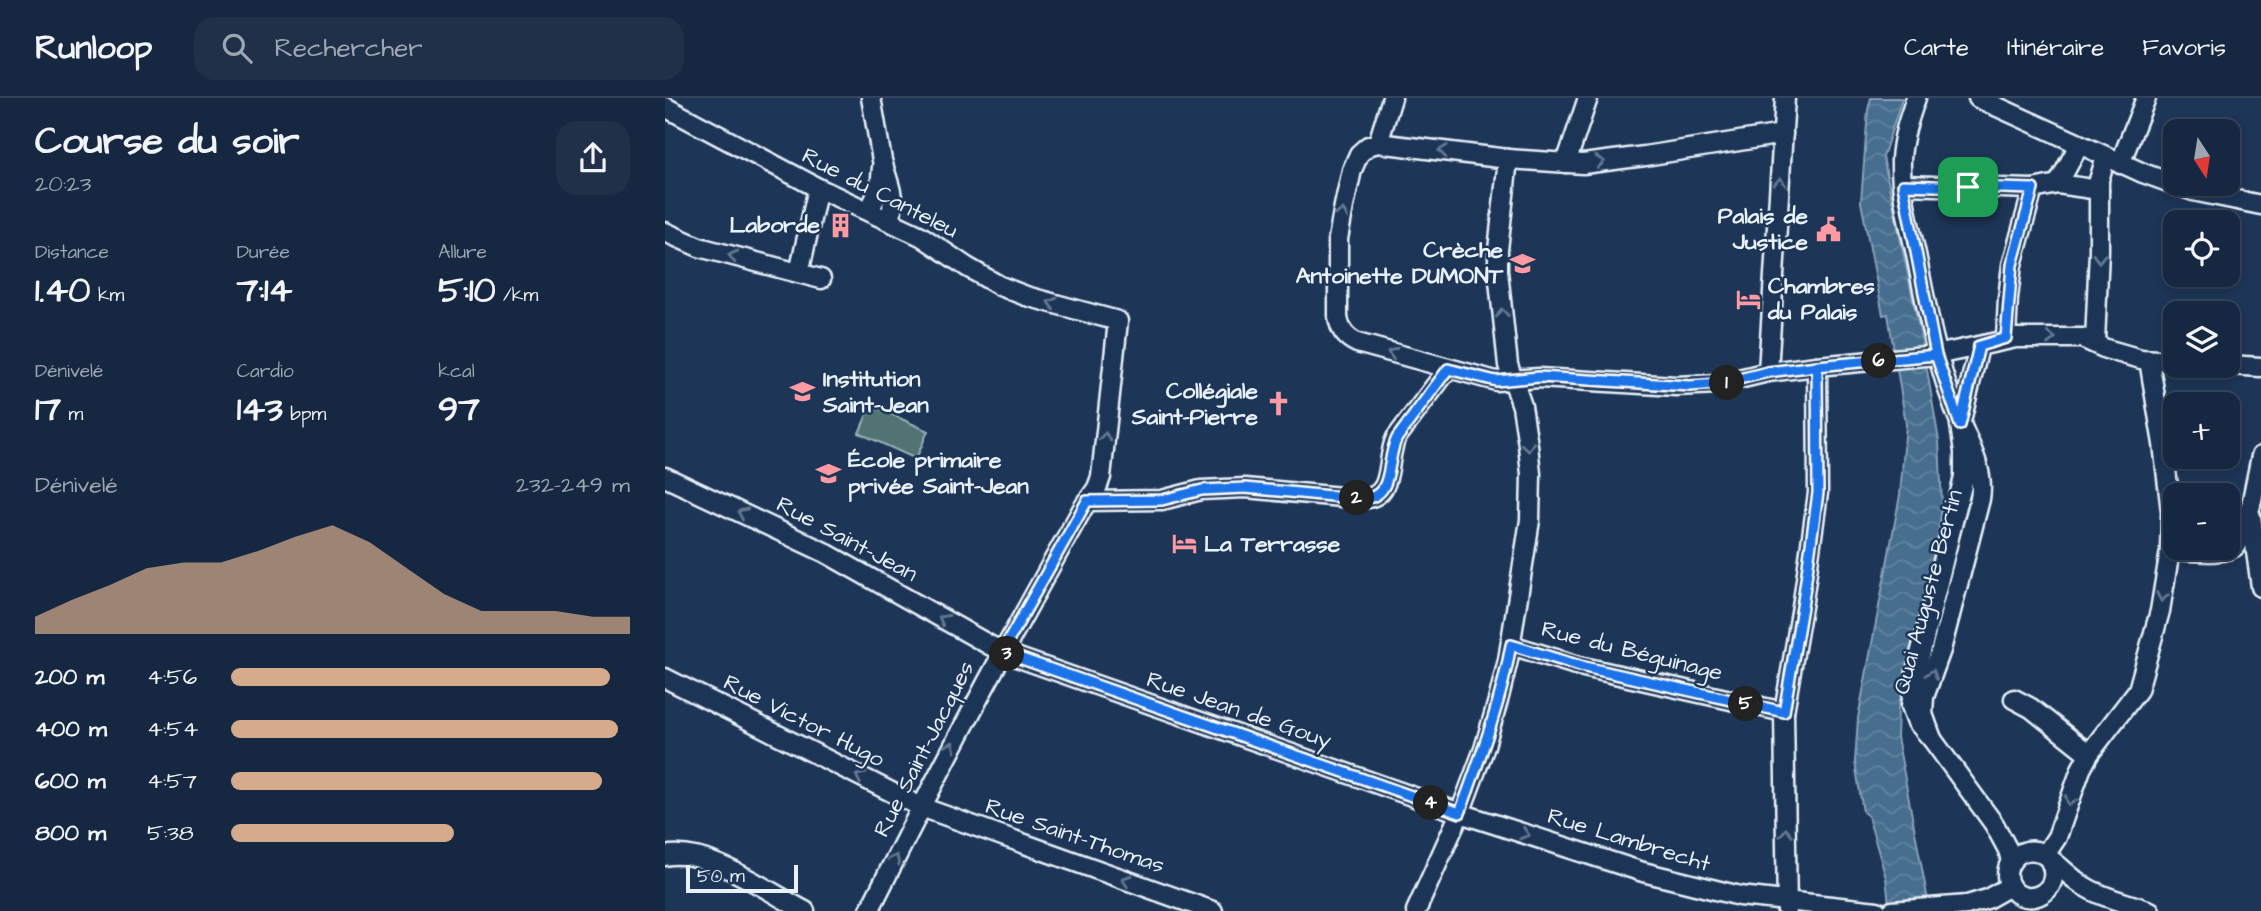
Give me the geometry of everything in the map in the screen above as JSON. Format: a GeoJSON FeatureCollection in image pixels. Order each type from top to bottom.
{"type":"FeatureCollection","features":[{"type":"Feature","properties":{"kind":"street"},"geometry":{"type":"LineString","coordinates":[[871,98],[883,163],[893,195],[890,220]]}},
{"type":"Feature","properties":{"kind":"street"},"geometry":{"type":"LineString","coordinates":[[1392,98],[1371,146],[1352,170],[1338,239],[1338,317],[1341,329],[1357,343],[1484,379],[1512,381],[1539,377],[1690,386],[1718,384],[1768,372],[1933,356],[2006,338],[2082,338],[2106,349],[2163,361]]}},
{"type":"Feature","properties":{"kind":"street"},"geometry":{"type":"LineString","coordinates":[[1566,163],[1588,98]]}},
{"type":"Feature","properties":{"kind":"street"},"geometry":{"type":"LineString","coordinates":[[1768,372],[1785,98]]}},
{"type":"Feature","properties":{"kind":"street","name":"Quai Auguste Bertin"},"geometry":{"type":"LineString","coordinates":[[1916,98],[1903,138],[1903,185],[1933,356],[1960,425],[1964,452],[1963,477],[1911,706],[1917,722],[1994,824]]}},
{"type":"Feature","properties":{"kind":"street"},"geometry":{"type":"LineString","coordinates":[[1978,98],[2113,160],[2193,191],[2261,205]]}},
{"type":"Feature","properties":{"kind":"street"},"geometry":{"type":"LineString","coordinates":[[2095,342],[2099,180],[2113,160],[2146,98]]}},
{"type":"Feature","properties":{"kind":"street","name":"Rue du Canteleu"},"geometry":{"type":"LineString","coordinates":[[665,107],[818,188],[890,220],[1000,286],[1026,296],[1118,321]]}},
{"type":"Feature","properties":{"kind":"street"},"geometry":{"type":"LineString","coordinates":[[1371,146],[1508,159],[1591,163],[1783,134]]}},
{"type":"Feature","properties":{"kind":"street"},"geometry":{"type":"LineString","coordinates":[[2058,184],[2079,145]]}},
{"type":"Feature","properties":{"kind":"street"},"geometry":{"type":"LineString","coordinates":[[1416,911],[1460,813],[1484,749],[1511,645],[1528,534],[1531,489],[1529,453],[1522,406],[1508,365],[1498,261],[1508,159]]}},
{"type":"Feature","properties":{"kind":"street"},"geometry":{"type":"LineString","coordinates":[[869,211],[880,188],[883,163]]}},
{"type":"Feature","properties":{"kind":"street"},"geometry":{"type":"LineString","coordinates":[[1903,185],[2033,189],[2058,184],[2099,190]]}},
{"type":"Feature","properties":{"kind":"street"},"geometry":{"type":"LineString","coordinates":[[799,273],[818,188]]}},
{"type":"Feature","properties":{"kind":"street"},"geometry":{"type":"LineString","coordinates":[[2006,338],[2012,265],[2033,189]]}},
{"type":"Feature","properties":{"kind":"street"},"geometry":{"type":"LineString","coordinates":[[665,232],[699,247],[821,279]]}},
{"type":"Feature","properties":{"kind":"street","name":"Rue Saint-Jacques"},"geometry":{"type":"LineString","coordinates":[[869,911],[1002,652],[1101,477],[1118,321]]}},
{"type":"Feature","properties":{"kind":"street","name":"Quai Auguste Bertin"},"geometry":{"type":"LineString","coordinates":[[1960,425],[1979,346]]}},
{"type":"Feature","properties":{"kind":"street"},"geometry":{"type":"LineString","coordinates":[[2148,360],[2168,483]]}},
{"type":"Feature","properties":{"kind":"street"},"geometry":{"type":"LineString","coordinates":[[1787,906],[1784,712],[1818,493],[1817,366]]}},
{"type":"Feature","properties":{"kind":"street"},"geometry":{"type":"LineString","coordinates":[[2240,366],[2261,368]]}},
{"type":"Feature","properties":{"kind":"street"},"geometry":{"type":"LineString","coordinates":[[1087,501],[1162,500],[1202,490],[1245,488],[1363,499],[1375,496],[1387,484],[1392,449],[1397,438],[1448,369]]}},
{"type":"Feature","properties":{"kind":"street"},"geometry":{"type":"LineString","coordinates":[[2240,540],[2251,505],[2261,456]]}},
{"type":"Feature","properties":{"kind":"street","name":"Rue Saint-Jean"},"geometry":{"type":"LineString","coordinates":[[665,477],[834,557],[1002,652]]}},
{"type":"Feature","properties":{"kind":"street"},"geometry":{"type":"LineString","coordinates":[[2251,505],[2261,587]]}},
{"type":"Feature","properties":{"kind":"street"},"geometry":{"type":"LineString","coordinates":[[2042,856],[2057,837],[2089,754],[2134,696],[2142,680],[2160,611],[2168,560]]}},
{"type":"Feature","properties":{"kind":"street","name":"Rue du Béguinage"},"geometry":{"type":"LineString","coordinates":[[1511,645],[1580,666],[1784,712]]}},
{"type":"Feature","properties":{"kind":"street","name":"Rue Jean de Gouy"},"geometry":{"type":"LineString","coordinates":[[1002,652],[1460,813]]}},
{"type":"Feature","properties":{"kind":"street","name":"Rue Victor Hugo"},"geometry":{"type":"LineString","coordinates":[[665,678],[921,807]]}},
{"type":"Feature","properties":{"kind":"street"},"geometry":{"type":"LineString","coordinates":[[2014,699],[2031,708],[2089,754]]}},
{"type":"Feature","properties":{"kind":"street","name":"Rue Saint-Thomas"},"geometry":{"type":"LineString","coordinates":[[921,807],[1213,911]]}},
{"type":"Feature","properties":{"kind":"street","name":"Rue Lambrecht"},"geometry":{"type":"LineString","coordinates":[[1460,813],[1669,880],[1727,894],[1787,906],[1877,911]]}},
{"type":"Feature","properties":{"kind":"street"},"geometry":{"type":"LineString","coordinates":[[1994,824],[2086,888],[2150,911]]}},
{"type":"Feature","properties":{"kind":"street"},"geometry":{"type":"LineString","coordinates":[[1994,824],[2008,850],[2011,861],[2007,874],[2010,887],[2017,894],[2034,901],[2086,888]]}},
{"type":"Feature","properties":{"kind":"street"},"geometry":{"type":"LineString","coordinates":[[2011,861],[2022,852],[2042,856],[2054,871],[2051,885],[2034,901]]}},
{"type":"Feature","properties":{"kind":"street"},"geometry":{"type":"LineString","coordinates":[[665,856],[685,854],[710,860],[805,911]]}},
{"type":"Feature","properties":{"kind":"street"},"geometry":{"type":"LineString","coordinates":[[1892,911],[1977,903],[2010,887]]}},
{"type":"Feature","properties":{"kind":"green space"},"geometry":{"type":"Polygon","coordinates":[[[871,405],[928,431],[916,459],[859,433],[871,405]]]}},
{"type":"Feature","properties":{"kind":"water"},"geometry":{"type":"Polygon","coordinates":[[[1871,98],[1902,98],[1883,157],[1923,346],[1939,441],[1942,504],[1939,531],[1898,709],[1897,737],[1930,911],[1889,904],[1886,878],[1868,816],[1863,812],[1855,762],[1858,718],[1900,495],[1906,424],[1888,314],[1883,315],[1861,202],[1871,98]]]}},
{"type":"Feature","properties":{"kind":"place","name":"Laborde"},"geometry":{"type":"Point","coordinates":[840,225]}},
{"type":"Feature","properties":{"kind":"place","name":"Palais de Justice"},"geometry":{"type":"Point","coordinates":[1828,229]}},
{"type":"Feature","properties":{"kind":"place","name":"Crèche Antoinette DUMONT"},"geometry":{"type":"Point","coordinates":[1523,263]}},
{"type":"Feature","properties":{"kind":"place","name":"Chambres du Palais"},"geometry":{"type":"Point","coordinates":[1748,299]}},
{"type":"Feature","properties":{"kind":"place","name":"Institution Saint-Jean"},"geometry":{"type":"Point","coordinates":[803,392]}},
{"type":"Feature","properties":{"kind":"place","name":"Collégiale Saint-Pierre"},"geometry":{"type":"Point","coordinates":[1278,404]}},
{"type":"Feature","properties":{"kind":"place","name":"École primaire privée Saint-Jean"},"geometry":{"type":"Point","coordinates":[828,473]}},
{"type":"Feature","properties":{"kind":"place","name":"La Terrasse"},"geometry":{"type":"Point","coordinates":[1184,544]}},
{"type":"Feature","properties":{"kind":"route"},"geometry":{"type":"LineString","coordinates":[[1968,187],[1903,185],[1936,355],[1817,366],[1768,372],[1742,380],[1690,386],[1539,377],[1496,381],[1448,369],[1397,438],[1392,449],[1387,484],[1369,499],[1245,488],[1202,490],[1162,500],[1087,501],[1002,652],[1460,813],[1484,749],[1511,645],[1580,666],[1784,712],[1818,493],[1817,366],[1891,360],[1936,355],[1960,425],[1979,346],[2006,338],[2012,265],[2033,189],[1968,187]]}}]}
